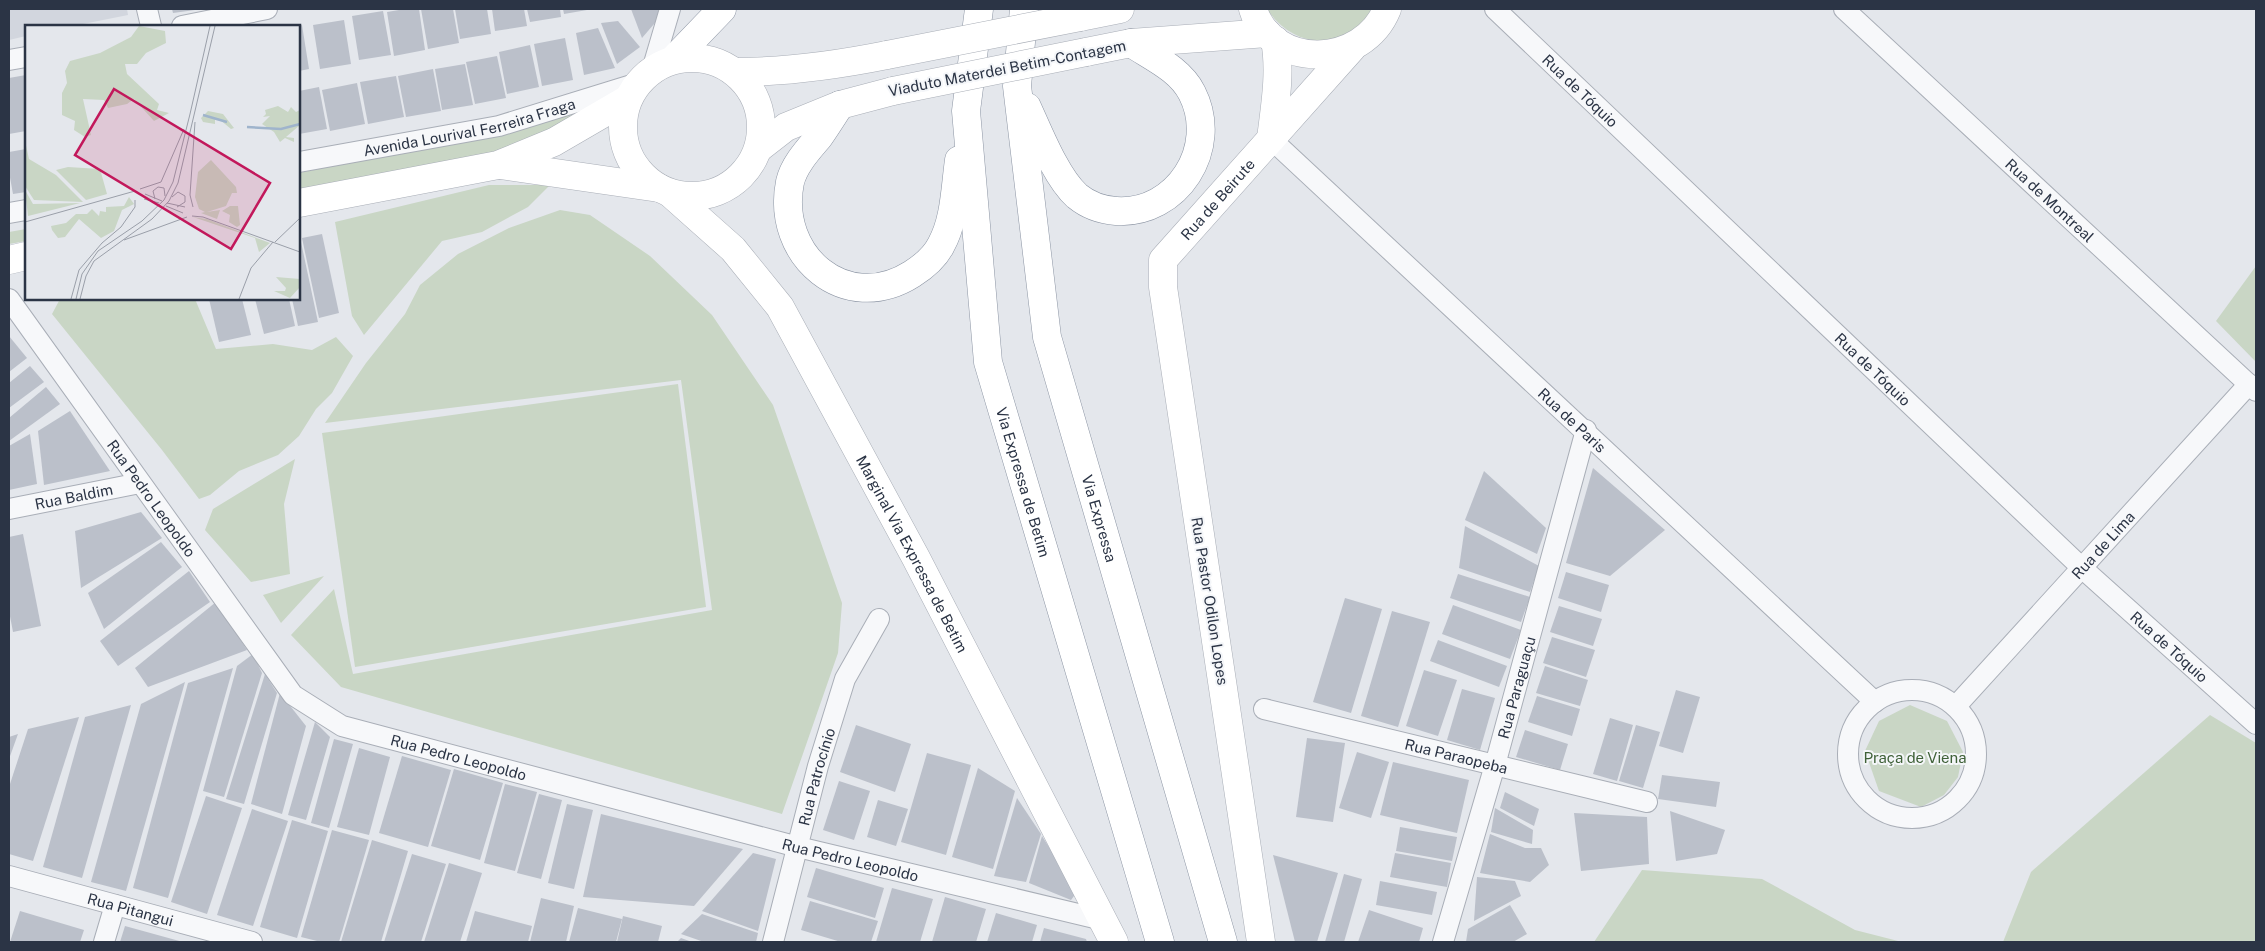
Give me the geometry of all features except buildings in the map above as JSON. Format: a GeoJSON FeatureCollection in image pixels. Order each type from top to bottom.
{"type":"FeatureCollection","features":[{"type":"Feature","properties":{"kind":"main road","name":"Via Expressa de Betim"},"geometry":{"type":"LineString","coordinates":[[979,9],[966,111],[988,362],[1160,942]]}},
{"type":"Feature","properties":{"kind":"main road"},"geometry":{"type":"LineString","coordinates":[[1024,9],[1017,86],[1057,170],[1077,196],[1102,210],[1129,211],[1154,204],[1176,190],[1192,168],[1201,143],[1200,117],[1192,92],[1175,72],[1130,43]]}},
{"type":"Feature","properties":{"kind":"main road"},"geometry":{"type":"LineString","coordinates":[[736,72],[770,72],[835,65],[1120,9]]}},
{"type":"Feature","properties":{"kind":"main road"},"geometry":{"type":"LineString","coordinates":[[1253,9],[1271,36],[1278,57],[1272,139]]}},
{"type":"Feature","properties":{"kind":"main road"},"geometry":{"type":"LineString","coordinates":[[1271,36],[1292,50],[1312,55],[1332,54],[1352,48],[1369,36],[1383,19],[1387,9]]}},
{"type":"Feature","properties":{"kind":"main road"},"geometry":{"type":"LineString","coordinates":[[648,78],[696,57],[717,61],[736,72],[751,88],[760,107],[762,127],[759,148],[750,166],[734,183],[714,193],[692,197],[664,190],[642,176],[634,164],[623,139],[623,119],[648,78],[712,11]]}},
{"type":"Feature","properties":{"kind":"main road","name":"Viaduto Materdei Betim-Contagem"},"geometry":{"type":"LineString","coordinates":[[759,148],[786,128],[840,105],[894,90],[1130,43],[1271,36]]}},
{"type":"Feature","properties":{"kind":"main road","name":"Rua de Beirute"},"geometry":{"type":"LineString","coordinates":[[1163,260],[1352,48]]}},
{"type":"Feature","properties":{"kind":"main road","name":"Avenida Lourival Ferreira Fraga"},"geometry":{"type":"LineString","coordinates":[[300,204],[498,165],[554,142],[648,78]]}},
{"type":"Feature","properties":{"kind":"main road","name":"Via Expressa"},"geometry":{"type":"LineString","coordinates":[[1017,86],[1047,336],[1223,942]]}},
{"type":"Feature","properties":{"kind":"main road"},"geometry":{"type":"LineString","coordinates":[[840,105],[803,156],[791,179],[787,206],[791,232],[804,256],[823,274],[848,285],[875,288],[901,281],[924,267],[941,246],[951,221],[966,111]]}},
{"type":"Feature","properties":{"kind":"main road","name":"Avenida Lourival Ferreira Fraga"},"geometry":{"type":"LineString","coordinates":[[498,165],[612,180],[664,190]]}},
{"type":"Feature","properties":{"kind":"main road","name":"Marginal Via Expressa de Betim"},"geometry":{"type":"LineString","coordinates":[[664,190],[733,249],[780,307],[916,558],[1109,931]]}},
{"type":"Feature","properties":{"kind":"main road"},"geometry":{"type":"LineString","coordinates":[[9,260],[25,256]]}},
{"type":"Feature","properties":{"kind":"main road","name":"Rua Pastor Odilon Lopes"},"geometry":{"type":"LineString","coordinates":[[1163,260],[1163,287],[1261,942]]}},
{"type":"Feature","properties":{"kind":"street"},"geometry":{"type":"LineString","coordinates":[[148,9],[151,25]]}},
{"type":"Feature","properties":{"kind":"street"},"geometry":{"type":"LineString","coordinates":[[187,25],[266,9]]}},
{"type":"Feature","properties":{"kind":"street"},"geometry":{"type":"LineString","coordinates":[[648,78],[670,9]]}},
{"type":"Feature","properties":{"kind":"street","name":"Rua de Tóquio"},"geometry":{"type":"LineString","coordinates":[[1495,9],[2082,568],[2256,724]]}},
{"type":"Feature","properties":{"kind":"street","name":"Rua de Montreal"},"geometry":{"type":"LineString","coordinates":[[1844,9],[2253,388]]}},
{"type":"Feature","properties":{"kind":"street"},"geometry":{"type":"LineString","coordinates":[[9,60],[25,57]]}},
{"type":"Feature","properties":{"kind":"street","name":"Avenida Lourival Ferreira Fraga"},"geometry":{"type":"LineString","coordinates":[[300,162],[499,126],[648,78]]}},
{"type":"Feature","properties":{"kind":"street","name":"Rua de Paris"},"geometry":{"type":"LineString","coordinates":[[1272,139],[1586,430],[1875,702]]}},
{"type":"Feature","properties":{"kind":"street"},"geometry":{"type":"LineString","coordinates":[[9,213],[25,210]]}},
{"type":"Feature","properties":{"kind":"street","name":"Rua Pedro Leopoldo"},"geometry":{"type":"LineString","coordinates":[[9,300],[293,695],[342,726],[1109,931]]}},
{"type":"Feature","properties":{"kind":"street","name":"Rua de Lima"},"geometry":{"type":"LineString","coordinates":[[1956,706],[2082,568],[2253,388]]}},
{"type":"Feature","properties":{"kind":"street","name":"Rua Paraguaçu"},"geometry":{"type":"LineString","coordinates":[[1443,942],[1495,765],[1586,430]]}},
{"type":"Feature","properties":{"kind":"street","name":"Rua Baldim"},"geometry":{"type":"LineString","coordinates":[[9,509],[140,482]]}},
{"type":"Feature","properties":{"kind":"street","name":"Rua Patrocínio"},"geometry":{"type":"LineString","coordinates":[[773,942],[818,766],[845,678],[879,619]]}},
{"type":"Feature","properties":{"kind":"street"},"geometry":{"type":"LineString","coordinates":[[1916,690],[1937,694],[1956,706],[1969,723],[1976,742],[1976,764],[1970,784],[1957,801],[1940,813],[1919,819],[1898,818],[1878,810],[1862,796],[1852,777],[1847,757],[1850,736],[1859,717],[1875,702],[1894,692],[1916,690]]}},
{"type":"Feature","properties":{"kind":"street","name":"Rua Paraopeba"},"geometry":{"type":"LineString","coordinates":[[1264,709],[1647,802]]}},
{"type":"Feature","properties":{"kind":"street","name":"Rua Pitangui"},"geometry":{"type":"LineString","coordinates":[[9,876],[252,942]]}},
{"type":"Feature","properties":{"kind":"street"},"geometry":{"type":"LineString","coordinates":[[104,942],[115,905]]}},
{"type":"Feature","properties":{"kind":"shaded area"},"geometry":{"type":"Polygon","coordinates":[[[9,9],[127,9],[128,15],[78,25],[25,25],[25,36],[9,40],[9,9]]]}},
{"type":"Feature","properties":{"kind":"green space"},"geometry":{"type":"Polygon","coordinates":[[[1267,9],[1372,9],[1361,23],[1348,33],[1334,39],[1320,41],[1305,39],[1291,32],[1278,23],[1267,9]]]}},
{"type":"Feature","properties":{"kind":"green space"},"geometry":{"type":"Polygon","coordinates":[[[606,100],[549,131],[507,150],[300,192],[300,173],[506,129],[606,100]]]}},
{"type":"Feature","properties":{"kind":"green space"},"geometry":{"type":"Polygon","coordinates":[[[489,185],[550,185],[528,207],[482,232],[442,241],[364,335],[352,316],[335,222],[489,185]]]}},
{"type":"Feature","properties":{"kind":"green space"},"geometry":{"type":"Polygon","coordinates":[[[560,210],[590,215],[650,256],[712,315],[773,405],[842,603],[838,653],[782,814],[341,687],[291,635],[334,589],[353,674],[712,610],[681,380],[325,423],[366,363],[405,314],[420,285],[458,254],[509,228],[560,210]]]}},
{"type":"Feature","properties":{"kind":"green space"},"geometry":{"type":"Polygon","coordinates":[[[25,229],[25,241],[9,244],[9,232],[25,229]]]}},
{"type":"Feature","properties":{"kind":"green space"},"geometry":{"type":"Polygon","coordinates":[[[2256,266],[2256,362],[2216,321],[2256,266]]]}},
{"type":"Feature","properties":{"kind":"green space"},"geometry":{"type":"Polygon","coordinates":[[[59,300],[195,300],[216,349],[273,344],[312,350],[336,337],[353,356],[332,393],[316,409],[299,436],[278,455],[239,471],[210,495],[199,499],[162,450],[52,314],[59,300]]]}},
{"type":"Feature","properties":{"kind":"green space"},"geometry":{"type":"Polygon","coordinates":[[[678,384],[706,607],[355,667],[322,433],[678,384]]]}},
{"type":"Feature","properties":{"kind":"green space"},"geometry":{"type":"Polygon","coordinates":[[[295,459],[284,504],[290,574],[251,582],[205,530],[213,509],[295,459]]]}},
{"type":"Feature","properties":{"kind":"green space"},"geometry":{"type":"Polygon","coordinates":[[[324,576],[281,623],[263,595],[324,576]]]}},
{"type":"Feature","properties":{"kind":"green space","name":"Praça de Viena"},"geometry":{"type":"Polygon","coordinates":[[[1910,705],[1947,721],[1963,752],[1958,777],[1944,795],[1921,807],[1879,791],[1865,751],[1879,721],[1910,705]]]}},
{"type":"Feature","properties":{"kind":"green space"},"geometry":{"type":"Polygon","coordinates":[[[2210,715],[2256,743],[2256,942],[2003,942],[2031,872],[2210,715]]]}},
{"type":"Feature","properties":{"kind":"green space"},"geometry":{"type":"Polygon","coordinates":[[[1642,870],[1762,879],[1855,930],[1902,942],[1594,942],[1642,870]]]}}]}
